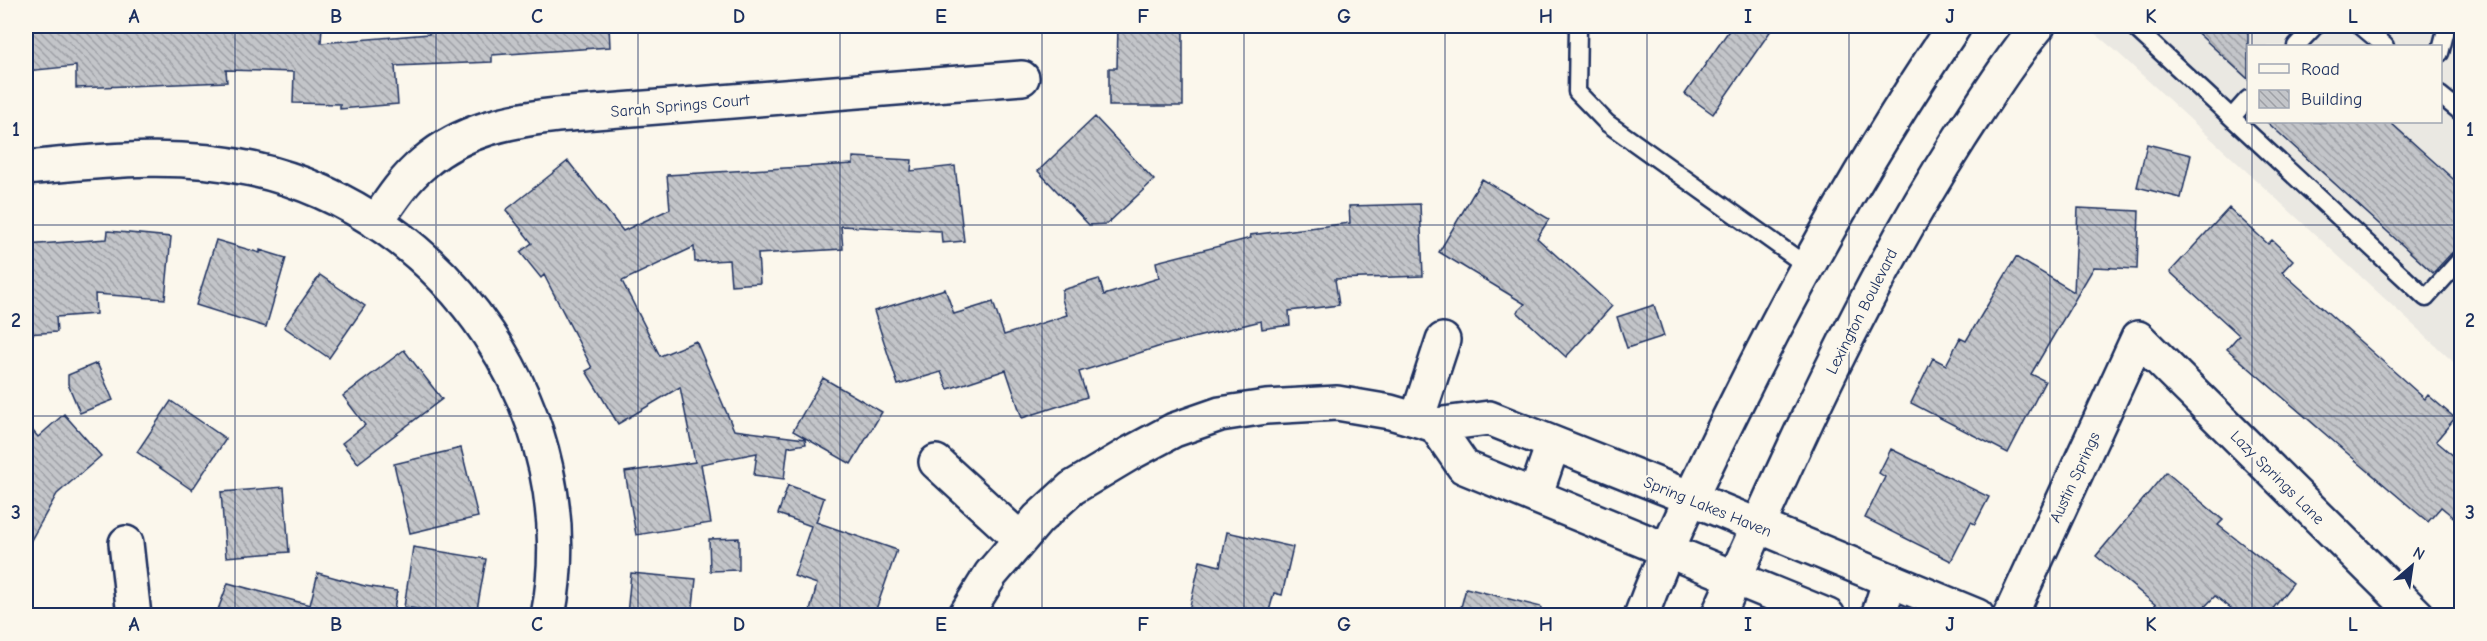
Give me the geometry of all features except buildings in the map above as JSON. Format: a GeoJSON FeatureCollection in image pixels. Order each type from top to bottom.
{"type":"FeatureCollection","features":[{"type":"Feature","properties":{"kind":"street"},"geometry":{"type":"LineString","coordinates":[[1641,615],[1691,498],[1773,328],[1834,216],[1903,102],[1954,26]]}},
{"type":"Feature","properties":{"kind":"street","name":"Lexington Boulevard"},"geometry":{"type":"LineString","coordinates":[[1718,615],[1782,468],[1888,256],[1971,120],[2038,26]]}},
{"type":"Feature","properties":{"kind":"street","name":"Sarah Springs Court"},"geometry":{"type":"LineString","coordinates":[[376,222],[399,190],[425,161],[470,135],[505,123],[569,114],[1022,78]]}},
{"type":"Feature","properties":{"kind":"street"},"geometry":{"type":"LineString","coordinates":[[26,168],[176,158],[252,169],[299,182],[376,222],[433,268],[466,303],[500,349],[530,410],[546,465],[555,542],[555,576],[548,615]]}},
{"type":"Feature","properties":{"kind":"street","name":"Austin Springs"},"geometry":{"type":"LineString","coordinates":[[2010,615],[2138,338]]}},
{"type":"Feature","properties":{"kind":"street","name":"Lazy Springs Lane"},"geometry":{"type":"LineString","coordinates":[[2138,338],[2418,615]]}},
{"type":"Feature","properties":{"kind":"street"},"geometry":{"type":"LineString","coordinates":[[1443,340],[1426,422],[1464,467],[1828,615]]}},
{"type":"Feature","properties":{"kind":"street","name":"Spring Lakes Haven"},"geometry":{"type":"LineString","coordinates":[[965,615],[991,574],[1038,519],[1072,488],[1147,444],[1205,418],[1242,410],[1337,404],[1365,407],[1426,422],[1488,418],[1977,615]]}},
{"type":"Feature","properties":{"kind":"street"},"geometry":{"type":"LineString","coordinates":[[1535,496],[1553,444]]}},
{"type":"Feature","properties":{"kind":"street"},"geometry":{"type":"LineString","coordinates":[[936,462],[1020,540]]}},
{"type":"Feature","properties":{"kind":"street"},"geometry":{"type":"LineString","coordinates":[[126,543],[134,615]]}},
{"type":"Feature","properties":{"kind":"street"},"geometry":{"type":"LineString","coordinates":[[1878,615],[1890,580]]}},
{"type":"Feature","properties":{"kind":"lane"},"geometry":{"type":"LineString","coordinates":[[1578,26],[1577,92],[1607,123],[1807,266]]}},
{"type":"Feature","properties":{"kind":"lane"},"geometry":{"type":"LineString","coordinates":[[2133,26],[2426,298],[2462,258]]}},
{"type":"Feature","properties":{"kind":"lane"},"geometry":{"type":"LineString","coordinates":[[2297,45],[2315,26]]}},
{"type":"Feature","properties":{"kind":"lane"},"geometry":{"type":"LineString","coordinates":[[2362,26],[2384,45]]}},
{"type":"Feature","properties":{"kind":"lane"},"geometry":{"type":"LineString","coordinates":[[2442,45],[2447,26]]}},
{"type":"Feature","properties":{"kind":"lane"},"geometry":{"type":"LineString","coordinates":[[2442,96],[2462,113]]}},
{"type":"Feature","properties":{"kind":"lane"},"geometry":{"type":"LineString","coordinates":[[2232,117],[2247,100]]}},
{"type":"Feature","properties":{"kind":"shaded area"},"geometry":{"type":"Polygon","coordinates":[[[2086,26],[2461,26],[2461,369],[2116,51],[2086,26]]]}}]}
